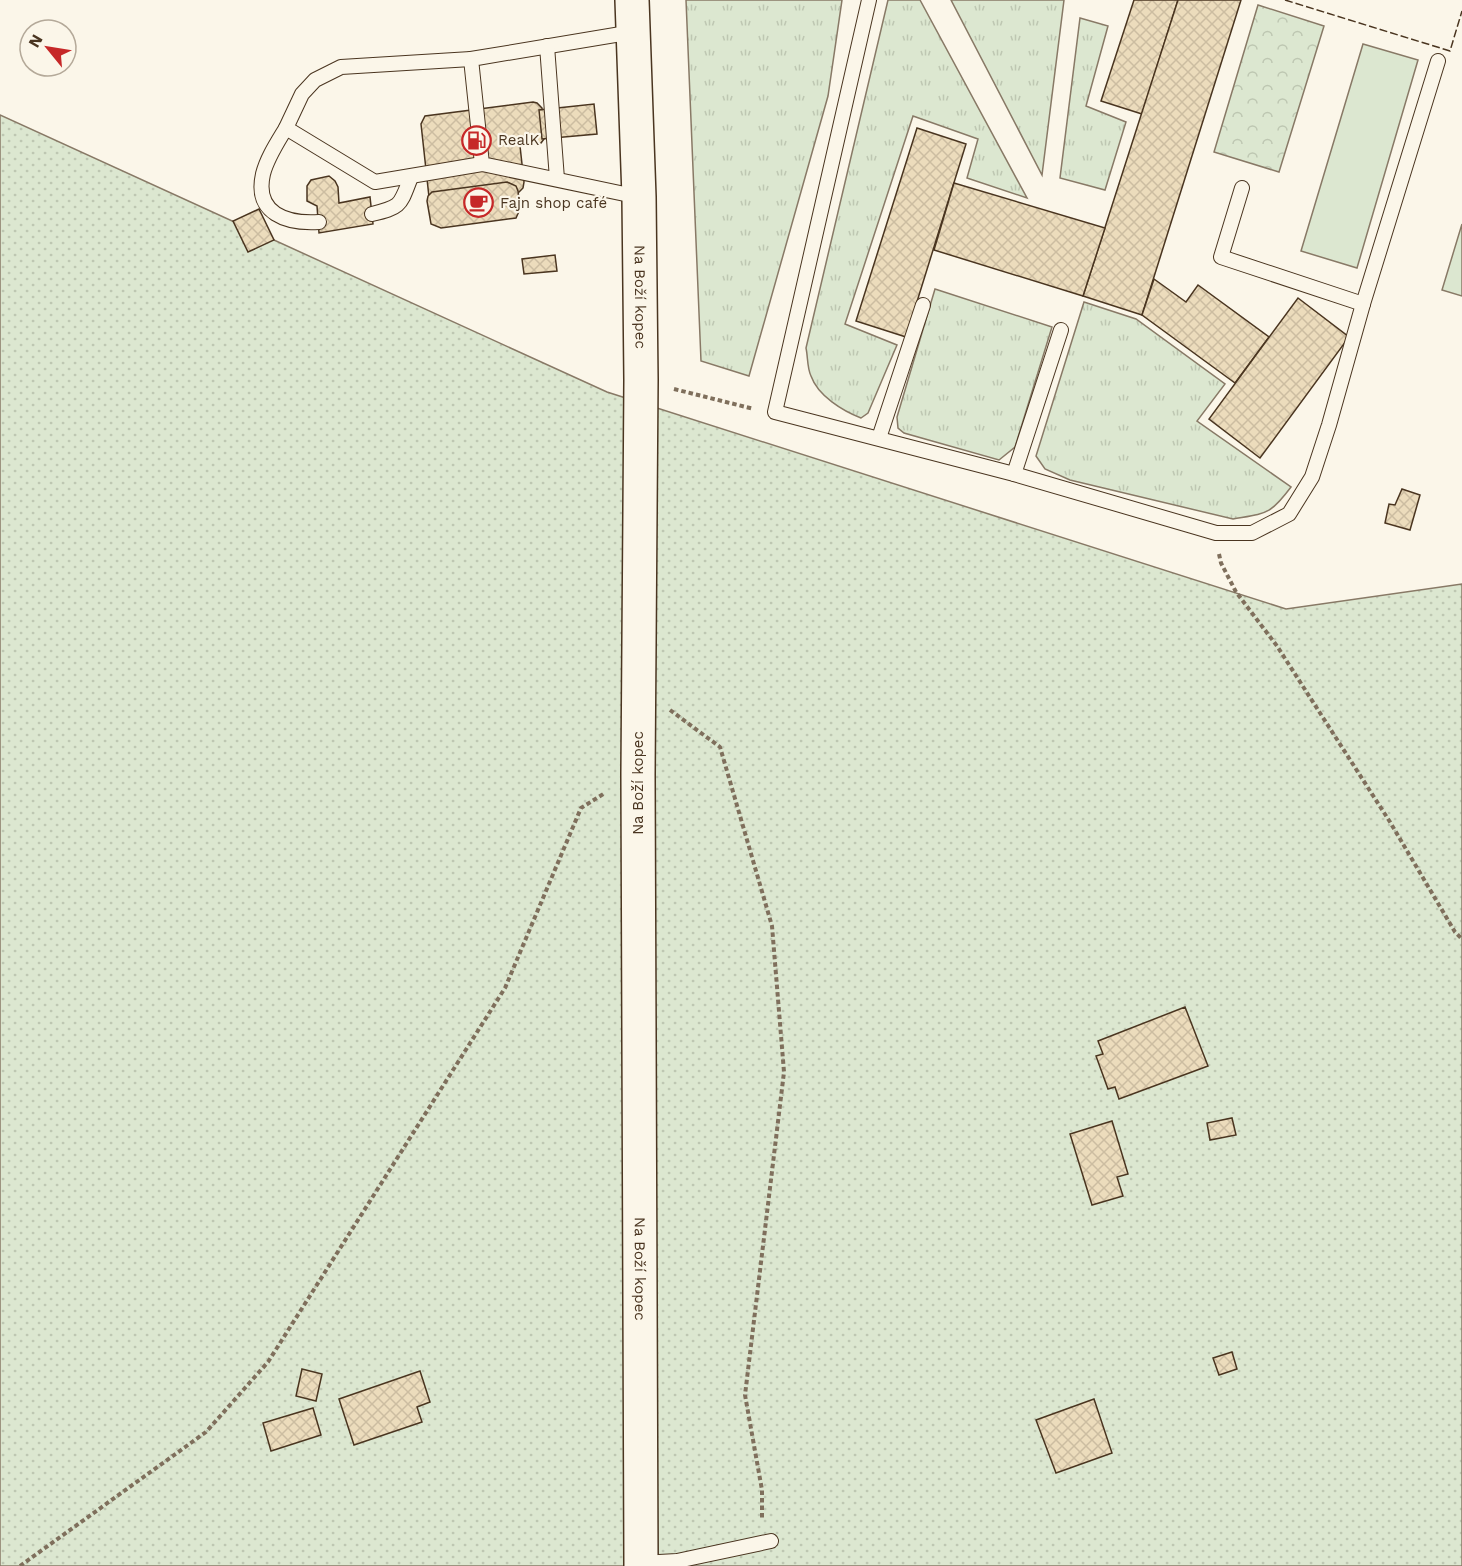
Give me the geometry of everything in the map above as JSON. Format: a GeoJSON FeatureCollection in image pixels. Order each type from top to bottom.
{"type":"FeatureCollection","features":[{"type":"Feature","properties":{"kind":"main road","name":"Na Boží kopec"},"geometry":{"type":"LineString","coordinates":[[632,0],[639,197],[641,392],[638,687],[641,1565]]}},
{"type":"Feature","properties":{"kind":"lane"},"geometry":{"type":"LineString","coordinates":[[869,0],[775,412],[1014,474],[1216,533],[1252,533],[1288,514],[1312,477],[1438,61]]}},
{"type":"Feature","properties":{"kind":"lane"},"geometry":{"type":"LineString","coordinates":[[319,222],[288,221],[266,206],[262,192],[263,176],[270,157],[302,94],[315,80],[341,67],[471,59],[633,32]]}},
{"type":"Feature","properties":{"kind":"lane"},"geometry":{"type":"LineString","coordinates":[[547,46],[556,179]]}},
{"type":"Feature","properties":{"kind":"lane"},"geometry":{"type":"LineString","coordinates":[[471,59],[482,164]]}},
{"type":"Feature","properties":{"kind":"lane"},"geometry":{"type":"LineString","coordinates":[[286,128],[375,182],[482,164],[639,197]]}},
{"type":"Feature","properties":{"kind":"lane"},"geometry":{"type":"LineString","coordinates":[[372,214],[393,209],[400,204],[411,177]]}},
{"type":"Feature","properties":{"kind":"lane"},"geometry":{"type":"LineString","coordinates":[[1242,188],[1221,257],[1363,304]]}},
{"type":"Feature","properties":{"kind":"lane"},"geometry":{"type":"LineString","coordinates":[[879,438],[923,305]]}},
{"type":"Feature","properties":{"kind":"lane"},"geometry":{"type":"LineString","coordinates":[[1014,474],[1061,330]]}},
{"type":"Feature","properties":{"kind":"lane"},"geometry":{"type":"LineString","coordinates":[[641,1565],[677,1561],[766,1542]]}},
{"type":"Feature","properties":{"kind":"path"},"geometry":{"type":"LineString","coordinates":[[670,388],[735,406]]}},
{"type":"Feature","properties":{"kind":"path"},"geometry":{"type":"LineString","coordinates":[[1216,533],[1221,563],[1236,592],[1277,645],[1390,822],[1455,932],[1462,939]]}},
{"type":"Feature","properties":{"kind":"path"},"geometry":{"type":"LineString","coordinates":[[638,687],[720,747],[772,926],[784,1072],[745,1395],[762,1490],[766,1542]]}},
{"type":"Feature","properties":{"kind":"path"},"geometry":{"type":"LineString","coordinates":[[20,1566],[206,1432],[268,1362],[505,988],[581,808],[638,774]]}},
{"type":"Feature","properties":{"kind":"green space"},"geometry":{"type":"Polygon","coordinates":[[[686,0],[842,0],[828,96],[749,376],[701,361],[686,0]]]}},
{"type":"Feature","properties":{"kind":"green space"},"geometry":{"type":"Polygon","coordinates":[[[888,0],[920,0],[1027,198],[967,178],[978,139],[913,116],[845,324],[897,345],[868,413],[861,418],[839,407],[819,390],[810,373],[806,348],[888,0]]]}},
{"type":"Feature","properties":{"kind":"green space"},"geometry":{"type":"Polygon","coordinates":[[[951,0],[1064,0],[1042,175],[951,0]]]}},
{"type":"Feature","properties":{"kind":"green space"},"geometry":{"type":"Polygon","coordinates":[[[1258,5],[1324,26],[1279,172],[1214,152],[1258,5]]]}},
{"type":"Feature","properties":{"kind":"green space"},"geometry":{"type":"Polygon","coordinates":[[[1080,18],[1108,26],[1086,106],[1126,122],[1105,190],[1060,178],[1080,18]]]}},
{"type":"Feature","properties":{"kind":"green space"},"geometry":{"type":"Polygon","coordinates":[[[1363,44],[1418,60],[1357,268],[1301,251],[1363,44]]]}},
{"type":"Feature","properties":{"kind":"green space"},"geometry":{"type":"Polygon","coordinates":[[[0,115],[607,392],[1286,609],[1462,584],[1462,1566],[0,1566],[0,115]]]}},
{"type":"Feature","properties":{"kind":"green space"},"geometry":{"type":"Polygon","coordinates":[[[1462,224],[1462,296],[1442,290],[1462,224]]]}},
{"type":"Feature","properties":{"kind":"green space"},"geometry":{"type":"Polygon","coordinates":[[[935,289],[1052,327],[1015,447],[999,460],[904,433],[898,428],[897,417],[935,289]]]}},
{"type":"Feature","properties":{"kind":"green space"},"geometry":{"type":"Polygon","coordinates":[[[1084,302],[1136,319],[1225,384],[1197,421],[1291,487],[1278,503],[1261,514],[1233,519],[1070,480],[1045,469],[1036,456],[1084,302]]]}},
{"type":"Feature","properties":{"kind":"building"},"geometry":{"type":"Polygon","coordinates":[[[1134,0],[1178,0],[1142,114],[1101,101],[1134,0]]]}},
{"type":"Feature","properties":{"kind":"building"},"geometry":{"type":"Polygon","coordinates":[[[1178,0],[1241,0],[1142,315],[1083,296],[1178,0]]]}},
{"type":"Feature","properties":{"kind":"building"},"geometry":{"type":"Polygon","coordinates":[[[533,102],[542,108],[544,139],[541,143],[520,146],[524,182],[519,192],[437,202],[429,197],[421,124],[425,116],[533,102]]]}},
{"type":"Feature","properties":{"kind":"building"},"geometry":{"type":"Polygon","coordinates":[[[594,104],[597,134],[542,139],[539,110],[594,104]]]}},
{"type":"Feature","properties":{"kind":"building"},"geometry":{"type":"Polygon","coordinates":[[[917,128],[966,144],[906,337],[856,321],[917,128]]]}},
{"type":"Feature","properties":{"kind":"building"},"geometry":{"type":"Polygon","coordinates":[[[329,176],[338,187],[339,203],[370,197],[373,224],[319,233],[317,206],[307,201],[307,186],[311,180],[329,176]]]}},
{"type":"Feature","properties":{"kind":"building"},"geometry":{"type":"Polygon","coordinates":[[[507,182],[516,186],[518,191],[520,209],[516,218],[441,228],[431,224],[427,201],[432,192],[507,182]]]}},
{"type":"Feature","properties":{"kind":"building"},"geometry":{"type":"Polygon","coordinates":[[[954,183],[1105,228],[1083,296],[934,250],[954,183]]]}},
{"type":"Feature","properties":{"kind":"building"},"geometry":{"type":"Polygon","coordinates":[[[259,209],[274,240],[248,252],[233,221],[259,209]]]}},
{"type":"Feature","properties":{"kind":"building"},"geometry":{"type":"Polygon","coordinates":[[[555,255],[557,271],[524,274],[522,259],[555,255]]]}},
{"type":"Feature","properties":{"kind":"building"},"geometry":{"type":"Polygon","coordinates":[[[1154,279],[1186,302],[1198,285],[1269,337],[1235,383],[1142,315],[1154,279]]]}},
{"type":"Feature","properties":{"kind":"building"},"geometry":{"type":"Polygon","coordinates":[[[1298,298],[1349,337],[1260,458],[1209,419],[1298,298]]]}},
{"type":"Feature","properties":{"kind":"building"},"geometry":{"type":"Polygon","coordinates":[[[1402,489],[1420,495],[1410,530],[1385,523],[1389,504],[1395,505],[1402,489]]]}},
{"type":"Feature","properties":{"kind":"building"},"geometry":{"type":"Polygon","coordinates":[[[1185,1007],[1208,1066],[1119,1099],[1115,1087],[1108,1089],[1096,1056],[1103,1054],[1098,1041],[1185,1007]]]}},
{"type":"Feature","properties":{"kind":"building"},"geometry":{"type":"Polygon","coordinates":[[[1232,1118],[1236,1135],[1210,1140],[1207,1123],[1232,1118]]]}},
{"type":"Feature","properties":{"kind":"building"},"geometry":{"type":"Polygon","coordinates":[[[1112,1121],[1128,1174],[1117,1177],[1123,1196],[1092,1205],[1070,1134],[1112,1121]]]}},
{"type":"Feature","properties":{"kind":"building"},"geometry":{"type":"Polygon","coordinates":[[[1232,1352],[1237,1369],[1219,1375],[1213,1358],[1232,1352]]]}},
{"type":"Feature","properties":{"kind":"building"},"geometry":{"type":"Polygon","coordinates":[[[302,1369],[322,1374],[316,1401],[296,1396],[302,1369]]]}},
{"type":"Feature","properties":{"kind":"building"},"geometry":{"type":"Polygon","coordinates":[[[420,1371],[430,1402],[417,1407],[422,1422],[354,1445],[339,1399],[420,1371]]]}},
{"type":"Feature","properties":{"kind":"building"},"geometry":{"type":"Polygon","coordinates":[[[1094,1399],[1112,1453],[1056,1473],[1036,1420],[1094,1399]]]}},
{"type":"Feature","properties":{"kind":"building"},"geometry":{"type":"Polygon","coordinates":[[[313,1408],[321,1435],[271,1451],[263,1423],[313,1408]]]}},
{"type":"Feature","properties":{"kind":"fence"},"geometry":{"type":"LineString","coordinates":[[1285,0],[1450,51],[1462,11]]}},
{"type":"Feature","properties":{"kind":"place","name":"RealK"},"geometry":{"type":"Point","coordinates":[477,140]}},
{"type":"Feature","properties":{"kind":"place","name":"Fajn shop café"},"geometry":{"type":"Point","coordinates":[479,203]}}]}
